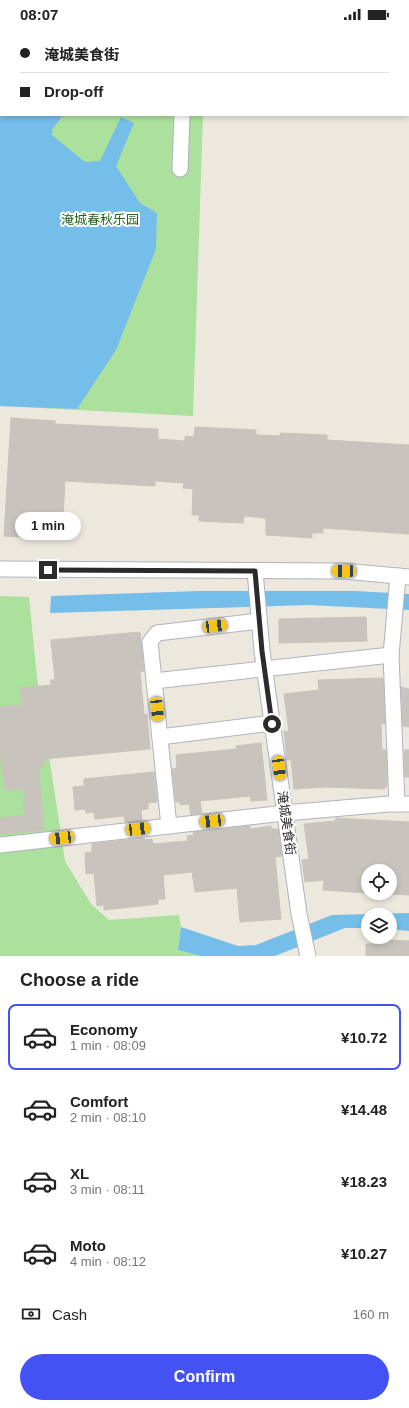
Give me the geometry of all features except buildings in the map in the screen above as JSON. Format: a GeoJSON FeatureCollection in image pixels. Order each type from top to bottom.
{"type":"FeatureCollection","features":[{"type":"Feature","properties":{"kind":"lane"},"geometry":{"type":"LineString","coordinates":[[180,169],[182,116]]}},
{"type":"Feature","properties":{"kind":"lane"},"geometry":{"type":"LineString","coordinates":[[0,569],[344,571],[404,577],[391,655],[403,804],[286,813],[0,846]]}},
{"type":"Feature","properties":{"kind":"lane","name":"淹城美食街"},"geometry":{"type":"LineString","coordinates":[[255,571],[264,669],[286,813],[299,914],[308,956]]}},
{"type":"Feature","properties":{"kind":"lane"},"geometry":{"type":"LineString","coordinates":[[169,826],[150,642],[157,633],[259,621]]}},
{"type":"Feature","properties":{"kind":"lane"},"geometry":{"type":"LineString","coordinates":[[154,681],[391,655]]}},
{"type":"Feature","properties":{"kind":"lane"},"geometry":{"type":"LineString","coordinates":[[160,737],[272,724]]}},
{"type":"Feature","properties":{"kind":"green space","name":"淹城春秋乐园"},"geometry":{"type":"Polygon","coordinates":[[[0,116],[203,116],[193,416],[0,406],[0,116]]]}},
{"type":"Feature","properties":{"kind":"green space"},"geometry":{"type":"Polygon","coordinates":[[[0,596],[29,597],[37,677],[65,861],[91,904],[109,920],[179,915],[181,927],[178,950],[201,956],[0,956],[0,596]]]}},
{"type":"Feature","properties":{"kind":"water"},"geometry":{"type":"Polygon","coordinates":[[[0,116],[62,116],[52,130],[52,135],[85,162],[100,161],[121,117],[134,123],[116,166],[140,203],[157,213],[156,249],[116,350],[77,409],[0,406],[0,116]]]}},
{"type":"Feature","properties":{"kind":"water"},"geometry":{"type":"Polygon","coordinates":[[[199,591],[355,591],[409,594],[409,610],[309,605],[50,613],[51,596],[199,591]]]}},
{"type":"Feature","properties":{"kind":"water"},"geometry":{"type":"Polygon","coordinates":[[[397,913],[409,913],[409,931],[397,930],[397,913]]]}},
{"type":"Feature","properties":{"kind":"water"},"geometry":{"type":"Polygon","coordinates":[[[361,914],[361,928],[345,928],[275,956],[201,956],[178,950],[181,927],[238,946],[256,945],[332,915],[361,914]]]}},
{"type":"Feature","properties":{"kind":"route"},"geometry":{"type":"LineString","coordinates":[[48,570],[255,571],[262,651],[272,724]]}}]}
